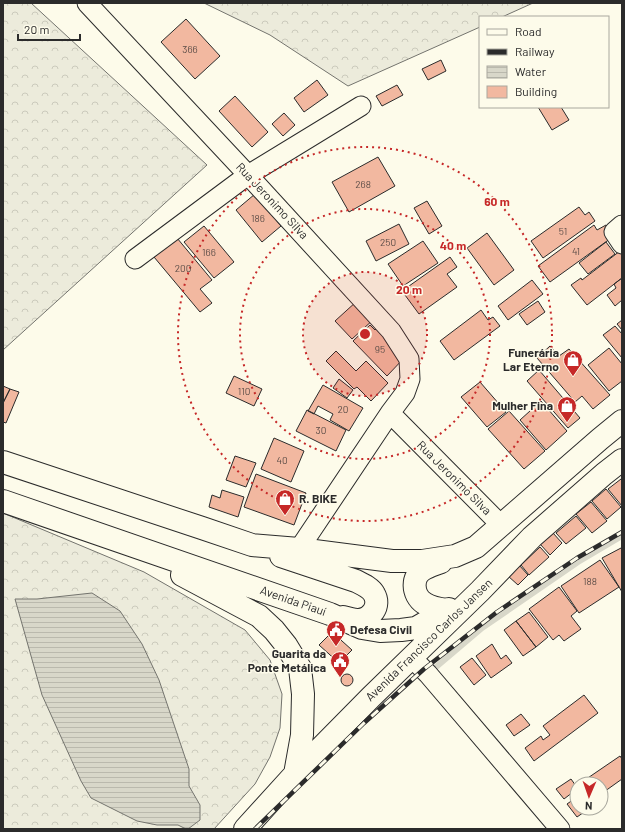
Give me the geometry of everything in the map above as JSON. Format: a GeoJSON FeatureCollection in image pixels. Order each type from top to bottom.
{"type":"FeatureCollection","features":[{"type":"Feature","properties":{"kind":"main road"},"geometry":{"type":"LineString","coordinates":[[447,610],[433,608],[423,603],[416,594],[414,585],[416,576],[423,569],[476,547],[622,421]]}},
{"type":"Feature","properties":{"kind":"main road","name":"Avenida Francisco Carlos Jansen"},"geometry":{"type":"LineString","coordinates":[[245,829],[295,774],[532,538],[604,474],[622,460]]}},
{"type":"Feature","properties":{"kind":"main road"},"geometry":{"type":"LineString","coordinates":[[3,462],[195,525],[356,581],[366,586],[374,593],[376,608],[370,616],[359,620],[330,614]]}},
{"type":"Feature","properties":{"kind":"main road","name":"Avenida Piauí"},"geometry":{"type":"LineString","coordinates":[[3,502],[330,614],[362,628],[380,631],[416,628],[480,590]]}},
{"type":"Feature","properties":{"kind":"main road","name":"Avenida Piauí"},"geometry":{"type":"LineString","coordinates":[[125,544],[259,616],[274,630],[286,645],[300,668],[303,694],[302,735],[295,774]]}},
{"type":"Feature","properties":{"kind":"main road"},"geometry":{"type":"LineString","coordinates":[[252,545],[299,549],[392,561],[422,561],[455,556]]}},
{"type":"Feature","properties":{"kind":"street","name":"Rua Jeronimo Silva"},"geometry":{"type":"LineString","coordinates":[[87,3],[391,331],[409,359],[410,378],[405,393],[299,549]]}},
{"type":"Feature","properties":{"kind":"street"},"geometry":{"type":"LineString","coordinates":[[135,259],[248,175],[362,106]]}},
{"type":"Feature","properties":{"kind":"street"},"geometry":{"type":"LineString","coordinates":[[622,225],[614,232],[622,244]]}},
{"type":"Feature","properties":{"kind":"street","name":"Rua Jeronimo Silva"},"geometry":{"type":"LineString","coordinates":[[390,413],[501,525]]}},
{"type":"Feature","properties":{"kind":"street"},"geometry":{"type":"LineString","coordinates":[[412,656],[560,829]]}},
{"type":"Feature","properties":{"kind":"green space"},"geometry":{"type":"Polygon","coordinates":[[[3,3],[31,3],[207,165],[3,350],[3,3]]]}},
{"type":"Feature","properties":{"kind":"green space"},"geometry":{"type":"Polygon","coordinates":[[[204,3],[533,3],[504,16],[479,16],[479,27],[348,86],[270,35],[204,3]]]}},
{"type":"Feature","properties":{"kind":"green space"},"geometry":{"type":"Polygon","coordinates":[[[3,513],[144,572],[245,630],[270,660],[282,694],[280,728],[270,757],[255,784],[214,829],[3,829],[3,513]]]}},
{"type":"Feature","properties":{"kind":"water"},"geometry":{"type":"Polygon","coordinates":[[[92,593],[120,611],[142,644],[159,680],[189,769],[189,786],[200,805],[200,820],[188,829],[178,825],[157,825],[137,821],[91,798],[81,781],[42,695],[15,599],[37,599],[92,593]]]}},
{"type":"Feature","properties":{"kind":"building"},"geometry":{"type":"Polygon","coordinates":[[[186,19],[220,56],[195,79],[161,42],[186,19]]]}},
{"type":"Feature","properties":{"kind":"building"},"geometry":{"type":"Polygon","coordinates":[[[441,60],[446,71],[428,80],[422,69],[441,60]]]}},
{"type":"Feature","properties":{"kind":"building"},"geometry":{"type":"Polygon","coordinates":[[[317,80],[328,95],[304,112],[294,98],[317,80]]]}},
{"type":"Feature","properties":{"kind":"building"},"geometry":{"type":"Polygon","coordinates":[[[397,85],[403,95],[382,106],[376,96],[397,85]]]}},
{"type":"Feature","properties":{"kind":"building"},"geometry":{"type":"Polygon","coordinates":[[[235,96],[268,132],[252,147],[219,111],[235,96]]]}},
{"type":"Feature","properties":{"kind":"building"},"geometry":{"type":"Polygon","coordinates":[[[539,108],[562,108],[569,120],[552,130],[539,108]]]}},
{"type":"Feature","properties":{"kind":"building"},"geometry":{"type":"Polygon","coordinates":[[[284,113],[295,125],[283,136],[272,124],[284,113]]]}},
{"type":"Feature","properties":{"kind":"building"},"geometry":{"type":"Polygon","coordinates":[[[378,157],[395,186],[349,212],[332,182],[378,157]]]}},
{"type":"Feature","properties":{"kind":"building"},"geometry":{"type":"Polygon","coordinates":[[[255,194],[281,226],[262,242],[236,210],[255,194]]]}},
{"type":"Feature","properties":{"kind":"building"},"geometry":{"type":"Polygon","coordinates":[[[427,201],[442,226],[429,234],[414,208],[427,201]]]}},
{"type":"Feature","properties":{"kind":"building"},"geometry":{"type":"Polygon","coordinates":[[[579,207],[585,215],[589,212],[595,221],[543,258],[531,241],[579,207]]]}},
{"type":"Feature","properties":{"kind":"building"},"geometry":{"type":"Polygon","coordinates":[[[399,224],[409,244],[376,261],[366,241],[399,224]]]}},
{"type":"Feature","properties":{"kind":"building"},"geometry":{"type":"Polygon","coordinates":[[[594,225],[597,230],[606,225],[614,236],[550,282],[538,266],[594,225]]]}},
{"type":"Feature","properties":{"kind":"building"},"geometry":{"type":"Polygon","coordinates":[[[204,226],[234,262],[214,278],[184,242],[204,226]]]}},
{"type":"Feature","properties":{"kind":"building"},"geometry":{"type":"Polygon","coordinates":[[[487,233],[514,270],[494,285],[467,248],[487,233]]]}},
{"type":"Feature","properties":{"kind":"building"},"geometry":{"type":"Polygon","coordinates":[[[177,238],[212,280],[200,289],[212,303],[200,312],[154,257],[177,238]]]}},
{"type":"Feature","properties":{"kind":"building"},"geometry":{"type":"Polygon","coordinates":[[[423,241],[438,263],[403,286],[388,264],[423,241]]]}},
{"type":"Feature","properties":{"kind":"building"},"geometry":{"type":"Polygon","coordinates":[[[606,242],[615,254],[588,274],[579,263],[606,242]]]}},
{"type":"Feature","properties":{"kind":"building"},"geometry":{"type":"Polygon","coordinates":[[[620,251],[622,254],[622,278],[587,305],[571,285],[581,278],[582,280],[620,251]]]}},
{"type":"Feature","properties":{"kind":"building"},"geometry":{"type":"Polygon","coordinates":[[[450,257],[457,267],[447,274],[457,287],[419,314],[402,291],[450,257]]]}},
{"type":"Feature","properties":{"kind":"building"},"geometry":{"type":"Polygon","coordinates":[[[622,278],[622,300],[615,306],[607,295],[616,288],[614,284],[622,278]]]}},
{"type":"Feature","properties":{"kind":"building"},"geometry":{"type":"Polygon","coordinates":[[[532,280],[543,294],[508,320],[498,306],[532,280]]]}},
{"type":"Feature","properties":{"kind":"building"},"geometry":{"type":"Polygon","coordinates":[[[357,301],[374,319],[352,339],[335,321],[357,301]]]}},
{"type":"Feature","properties":{"kind":"building"},"geometry":{"type":"Polygon","coordinates":[[[538,301],[545,312],[527,325],[519,314],[538,301]]]}},
{"type":"Feature","properties":{"kind":"building"},"geometry":{"type":"Polygon","coordinates":[[[481,310],[488,320],[493,317],[500,326],[454,360],[440,341],[481,310]]]}},
{"type":"Feature","properties":{"kind":"building"},"geometry":{"type":"Polygon","coordinates":[[[622,320],[622,330],[617,324],[622,320]]]}},
{"type":"Feature","properties":{"kind":"building"},"geometry":{"type":"Polygon","coordinates":[[[370,325],[375,330],[380,325],[405,357],[387,376],[353,341],[370,325]]]}},
{"type":"Feature","properties":{"kind":"building"},"geometry":{"type":"Polygon","coordinates":[[[615,326],[622,334],[622,358],[603,335],[615,326]]]}},
{"type":"Feature","properties":{"kind":"building","name":"Funerária Lar Eterno"},"geometry":{"type":"Polygon","coordinates":[[[550,346],[559,356],[569,349],[610,395],[593,409],[582,396],[575,402],[537,358],[550,346]]]}},
{"type":"Feature","properties":{"kind":"building"},"geometry":{"type":"Polygon","coordinates":[[[609,348],[622,364],[622,381],[609,391],[588,365],[609,348]]]}},
{"type":"Feature","properties":{"kind":"building"},"geometry":{"type":"Polygon","coordinates":[[[336,351],[356,371],[366,361],[388,383],[371,401],[357,387],[354,389],[326,361],[336,351]]]}},
{"type":"Feature","properties":{"kind":"building"},"geometry":{"type":"Polygon","coordinates":[[[539,370],[580,418],[568,428],[527,381],[539,370]]]}},
{"type":"Feature","properties":{"kind":"building"},"geometry":{"type":"Polygon","coordinates":[[[234,376],[262,389],[254,406],[226,393],[234,376]]]}},
{"type":"Feature","properties":{"kind":"building"},"geometry":{"type":"Polygon","coordinates":[[[339,379],[353,390],[347,398],[333,388],[339,379]]]}},
{"type":"Feature","properties":{"kind":"building"},"geometry":{"type":"Polygon","coordinates":[[[480,382],[506,412],[487,427],[461,397],[480,382]]]}},
{"type":"Feature","properties":{"kind":"building"},"geometry":{"type":"Polygon","coordinates":[[[323,385],[363,408],[349,431],[330,420],[333,414],[318,406],[314,414],[308,411],[323,385]]]}},
{"type":"Feature","properties":{"kind":"building"},"geometry":{"type":"Polygon","coordinates":[[[3,386],[10,389],[3,403],[3,386]]]}},
{"type":"Feature","properties":{"kind":"building"},"geometry":{"type":"Polygon","coordinates":[[[10,389],[19,392],[6,423],[3,422],[3,403],[10,389]]]}},
{"type":"Feature","properties":{"kind":"building"},"geometry":{"type":"Polygon","coordinates":[[[541,401],[567,431],[546,450],[520,420],[541,401]]]}},
{"type":"Feature","properties":{"kind":"building"},"geometry":{"type":"Polygon","coordinates":[[[307,410],[346,430],[336,451],[296,431],[307,410]]]}},
{"type":"Feature","properties":{"kind":"building"},"geometry":{"type":"Polygon","coordinates":[[[509,411],[545,451],[524,469],[488,429],[509,411]]]}},
{"type":"Feature","properties":{"kind":"building"},"geometry":{"type":"Polygon","coordinates":[[[274,438],[304,451],[291,482],[261,469],[274,438]]]}},
{"type":"Feature","properties":{"kind":"building"},"geometry":{"type":"Polygon","coordinates":[[[235,456],[256,463],[246,487],[226,480],[235,456]]]}},
{"type":"Feature","properties":{"kind":"building"},"geometry":{"type":"Polygon","coordinates":[[[256,474],[306,493],[294,525],[244,507],[256,474]]]}},
{"type":"Feature","properties":{"kind":"building"},"geometry":{"type":"Polygon","coordinates":[[[621,479],[622,481],[622,506],[608,489],[621,479]]]}},
{"type":"Feature","properties":{"kind":"building"},"geometry":{"type":"Polygon","coordinates":[[[606,489],[621,507],[607,519],[592,501],[606,489]]]}},
{"type":"Feature","properties":{"kind":"building"},"geometry":{"type":"Polygon","coordinates":[[[222,490],[244,497],[238,517],[209,507],[212,495],[220,498],[222,490]]]}},
{"type":"Feature","properties":{"kind":"building"},"geometry":{"type":"Polygon","coordinates":[[[591,502],[607,521],[592,533],[576,514],[591,502]]]}},
{"type":"Feature","properties":{"kind":"building"},"geometry":{"type":"Polygon","coordinates":[[[576,516],[586,528],[566,544],[556,533],[576,516]]]}},
{"type":"Feature","properties":{"kind":"building"},"geometry":{"type":"Polygon","coordinates":[[[553,533],[562,543],[550,555],[540,544],[553,533]]]}},
{"type":"Feature","properties":{"kind":"building"},"geometry":{"type":"Polygon","coordinates":[[[540,547],[549,557],[529,575],[521,565],[540,547]]]}},
{"type":"Feature","properties":{"kind":"building"},"geometry":{"type":"Polygon","coordinates":[[[621,548],[622,550],[622,592],[602,558],[621,548]]]}},
{"type":"Feature","properties":{"kind":"building"},"geometry":{"type":"Polygon","coordinates":[[[600,560],[619,587],[579,613],[561,586],[600,560]]]}},
{"type":"Feature","properties":{"kind":"building"},"geometry":{"type":"Polygon","coordinates":[[[519,565],[528,575],[518,585],[508,576],[519,565]]]}},
{"type":"Feature","properties":{"kind":"building"},"geometry":{"type":"Polygon","coordinates":[[[559,587],[577,611],[571,616],[581,629],[564,641],[559,635],[553,640],[529,609],[559,587]]]}},
{"type":"Feature","properties":{"kind":"building"},"geometry":{"type":"Polygon","coordinates":[[[529,612],[548,637],[536,647],[516,621],[529,612]]]}},
{"type":"Feature","properties":{"kind":"building"},"geometry":{"type":"Polygon","coordinates":[[[516,621],[536,647],[523,656],[504,630],[516,621]]]}},
{"type":"Feature","properties":{"kind":"building","name":"Defesa Civil"},"geometry":{"type":"Polygon","coordinates":[[[332,632],[352,650],[339,663],[319,645],[332,632]]]}},
{"type":"Feature","properties":{"kind":"building"},"geometry":{"type":"Polygon","coordinates":[[[492,644],[501,659],[506,655],[512,663],[491,678],[476,656],[492,644]]]}},
{"type":"Feature","properties":{"kind":"building"},"geometry":{"type":"Polygon","coordinates":[[[472,658],[486,675],[474,685],[460,667],[472,658]]]}},
{"type":"Feature","properties":{"kind":"building"},"geometry":{"type":"Polygon","coordinates":[[[345,674],[349,674],[353,680],[349,686],[345,686],[341,682],[341,678],[345,674]]]}},
{"type":"Feature","properties":{"kind":"building"},"geometry":{"type":"Polygon","coordinates":[[[584,695],[598,713],[534,761],[525,748],[541,736],[543,740],[550,735],[543,726],[584,695]]]}},
{"type":"Feature","properties":{"kind":"building"},"geometry":{"type":"Polygon","coordinates":[[[521,714],[530,725],[514,736],[506,725],[521,714]]]}},
{"type":"Feature","properties":{"kind":"building"},"geometry":{"type":"Polygon","coordinates":[[[620,756],[622,759],[622,779],[609,788],[609,776],[591,776],[620,756]]]}},
{"type":"Feature","properties":{"kind":"building"},"geometry":{"type":"Polygon","coordinates":[[[569,780],[569,795],[564,799],[556,789],[569,780]]]}},
{"type":"Feature","properties":{"kind":"waterway"},"geometry":{"type":"LineString","coordinates":[[429,673],[482,628],[578,562],[622,536]]}},
{"type":"Feature","properties":{"kind":"railway"},"geometry":{"type":"LineString","coordinates":[[255,829],[364,723],[424,669],[497,612],[577,558],[622,532]]}},
{"type":"Feature","properties":{"kind":"place","name":"Funerária Lar Eterno"},"geometry":{"type":"Point","coordinates":[573,377]}},
{"type":"Feature","properties":{"kind":"place","name":"Mulher Fina"},"geometry":{"type":"Point","coordinates":[567,423]}},
{"type":"Feature","properties":{"kind":"place","name":"R. BIKE"},"geometry":{"type":"Point","coordinates":[285,516]}},
{"type":"Feature","properties":{"kind":"place","name":"Defesa Civil"},"geometry":{"type":"Point","coordinates":[336,647]}},
{"type":"Feature","properties":{"kind":"place","name":"Guarita da Ponte Metálica"},"geometry":{"type":"Point","coordinates":[340,678]}}]}
